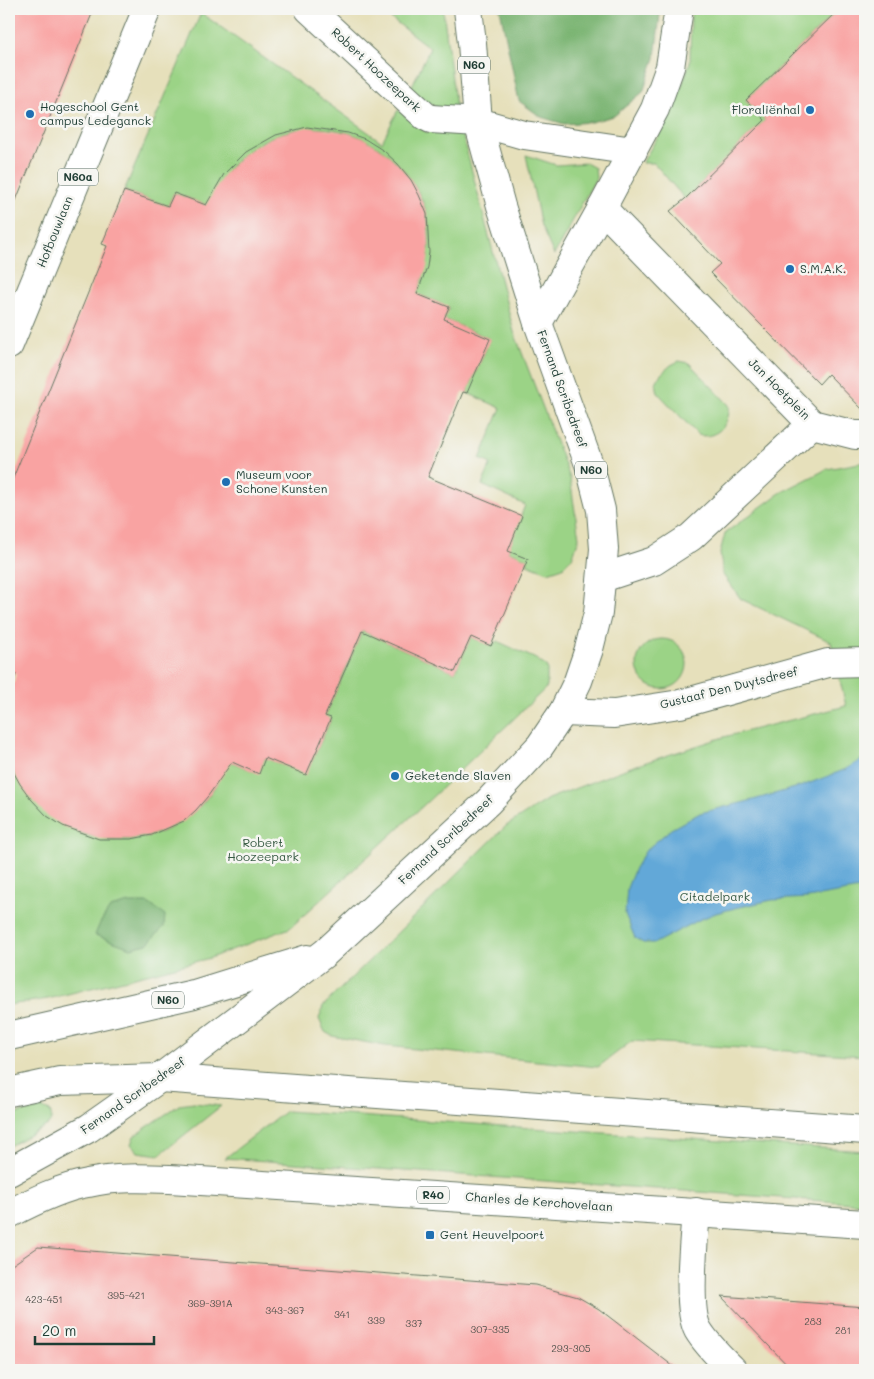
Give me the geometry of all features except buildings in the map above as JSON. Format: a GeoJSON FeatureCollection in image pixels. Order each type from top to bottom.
{"type":"FeatureCollection","features":[{"type":"Feature","properties":{"kind":"main road","name":"Hofbouwlaan"},"geometry":{"type":"LineString","coordinates":[[9,345],[147,9]]}},
{"type":"Feature","properties":{"kind":"main road","name":"Robert Hoozeepark"},"geometry":{"type":"LineString","coordinates":[[309,9],[425,116],[431,119],[478,122]]}},
{"type":"Feature","properties":{"kind":"main road","name":"N60"},"geometry":{"type":"LineString","coordinates":[[468,9],[478,122]]}},
{"type":"Feature","properties":{"kind":"main road"},"geometry":{"type":"LineString","coordinates":[[538,323],[655,108],[670,67],[678,15],[677,9]]}},
{"type":"Feature","properties":{"kind":"main road"},"geometry":{"type":"LineString","coordinates":[[478,122],[524,135],[633,151]]}},
{"type":"Feature","properties":{"kind":"main road","name":"Fernand Scribedreef"},"geometry":{"type":"LineString","coordinates":[[9,1172],[89,1128],[160,1078],[325,953],[488,802],[540,746],[563,712],[578,681],[589,649],[598,613],[604,549],[601,510],[590,467],[538,323],[501,206],[478,122]]}},
{"type":"Feature","properties":{"kind":"main road","name":"Jan Hoetplein"},"geometry":{"type":"LineString","coordinates":[[602,208],[812,424],[691,537],[654,561],[602,578]]}},
{"type":"Feature","properties":{"kind":"main road"},"geometry":{"type":"LineString","coordinates":[[812,424],[855,435],[865,435]]}},
{"type":"Feature","properties":{"kind":"main road","name":"Gustaaf Den Duytsdreef"},"geometry":{"type":"LineString","coordinates":[[563,712],[614,714],[680,704],[828,663],[865,662]]}},
{"type":"Feature","properties":{"kind":"main road","name":"N60"},"geometry":{"type":"LineString","coordinates":[[9,1036],[194,994],[325,953]]}},
{"type":"Feature","properties":{"kind":"main road"},"geometry":{"type":"LineString","coordinates":[[9,1092],[60,1081],[160,1078],[865,1130]]}},
{"type":"Feature","properties":{"kind":"main road","name":"Charles de Kerchovelaan"},"geometry":{"type":"LineString","coordinates":[[9,1214],[34,1200],[87,1183],[138,1178],[170,1178],[865,1224]]}},
{"type":"Feature","properties":{"kind":"main road"},"geometry":{"type":"LineString","coordinates":[[696,1212],[691,1309],[697,1328],[710,1347],[733,1370]]}},
{"type":"Feature","properties":{"kind":"green space"},"geometry":{"type":"Polygon","coordinates":[[[379,9],[443,9],[456,110],[437,108],[410,90],[430,48],[379,9]]]}},
{"type":"Feature","properties":{"kind":"green space"},"geometry":{"type":"Polygon","coordinates":[[[500,9],[659,9],[655,58],[643,92],[614,116],[591,122],[564,124],[541,117],[519,101],[500,9]]]}},
{"type":"Feature","properties":{"kind":"green space"},"geometry":{"type":"Polygon","coordinates":[[[691,9],[839,9],[746,100],[765,120],[685,199],[654,163],[642,163],[673,111],[690,62],[691,9]]]}},
{"type":"Feature","properties":{"kind":"green space"},"geometry":{"type":"Polygon","coordinates":[[[201,13],[382,142],[398,110],[426,132],[462,133],[514,332],[570,478],[579,538],[573,556],[563,567],[548,572],[527,564],[528,559],[508,551],[525,505],[482,485],[491,464],[480,459],[501,408],[467,393],[490,339],[444,319],[449,307],[417,294],[428,256],[429,227],[426,210],[412,182],[387,154],[367,140],[344,132],[321,128],[298,129],[275,136],[254,147],[234,163],[223,178],[208,206],[174,193],[168,206],[124,191],[201,13]]]}},
{"type":"Feature","properties":{"kind":"green space"},"geometry":{"type":"Polygon","coordinates":[[[526,155],[556,165],[586,163],[595,168],[596,178],[554,255],[541,226],[526,155]]]}},
{"type":"Feature","properties":{"kind":"green space"},"geometry":{"type":"Polygon","coordinates":[[[679,361],[689,363],[729,405],[728,418],[725,424],[711,435],[698,435],[658,393],[656,383],[660,375],[671,365],[679,361]]]}},
{"type":"Feature","properties":{"kind":"green space","name":"Citadelpark"},"geometry":{"type":"Polygon","coordinates":[[[865,462],[865,1056],[632,1041],[598,1067],[385,1046],[332,1036],[325,1032],[319,1019],[323,1006],[506,826],[548,799],[628,768],[724,737],[846,706],[831,642],[741,599],[723,575],[720,553],[725,533],[780,493],[827,469],[865,462]]]}},
{"type":"Feature","properties":{"kind":"green space","name":"Robert Hoozeepark"},"geometry":{"type":"Polygon","coordinates":[[[362,631],[455,672],[471,637],[491,646],[497,641],[536,659],[547,667],[547,687],[426,803],[290,928],[210,958],[48,999],[9,1005],[9,756],[27,792],[52,818],[83,834],[117,840],[151,835],[183,821],[209,796],[227,760],[258,773],[265,758],[306,774],[331,719],[325,716],[362,631]]]}},
{"type":"Feature","properties":{"kind":"green space"},"geometry":{"type":"Polygon","coordinates":[[[662,639],[680,646],[687,664],[680,682],[662,689],[644,682],[637,664],[644,646],[662,639]]]}},
{"type":"Feature","properties":{"kind":"green space"},"geometry":{"type":"Polygon","coordinates":[[[129,903],[148,903],[165,915],[164,927],[147,944],[131,948],[95,935],[110,908],[129,903]]]}},
{"type":"Feature","properties":{"kind":"green space"},"geometry":{"type":"Polygon","coordinates":[[[194,1103],[221,1106],[159,1155],[138,1152],[131,1144],[134,1136],[179,1105],[194,1103]]]}},
{"type":"Feature","properties":{"kind":"green space"},"geometry":{"type":"Polygon","coordinates":[[[42,1108],[50,1111],[51,1118],[48,1125],[9,1146],[9,1115],[42,1108]]]}},
{"type":"Feature","properties":{"kind":"green space"},"geometry":{"type":"Polygon","coordinates":[[[286,1111],[865,1151],[865,1204],[225,1158],[286,1111]]]}},
{"type":"Feature","properties":{"kind":"water"},"geometry":{"type":"Polygon","coordinates":[[[865,758],[865,888],[808,898],[772,900],[735,908],[699,920],[655,943],[643,943],[635,938],[625,914],[627,888],[635,868],[646,850],[671,829],[700,813],[802,786],[844,770],[865,758]]]}},
{"type":"Feature","properties":{"kind":"place","name":"Floraliënhal"},"geometry":{"type":"Point","coordinates":[810,110]}},
{"type":"Feature","properties":{"kind":"place","name":"Hogeschool Gent campus Ledeganck"},"geometry":{"type":"Point","coordinates":[30,114]}},
{"type":"Feature","properties":{"kind":"place","name":"S.M.A.K."},"geometry":{"type":"Point","coordinates":[790,269]}},
{"type":"Feature","properties":{"kind":"place","name":"Museum voor Schone Kunsten"},"geometry":{"type":"Point","coordinates":[226,482]}},
{"type":"Feature","properties":{"kind":"place","name":"Geketende Slaven"},"geometry":{"type":"Point","coordinates":[395,776]}},
{"type":"Feature","properties":{"kind":"place","name":"Gent Heuvelpoort"},"geometry":{"type":"Point","coordinates":[430,1235]}}]}
